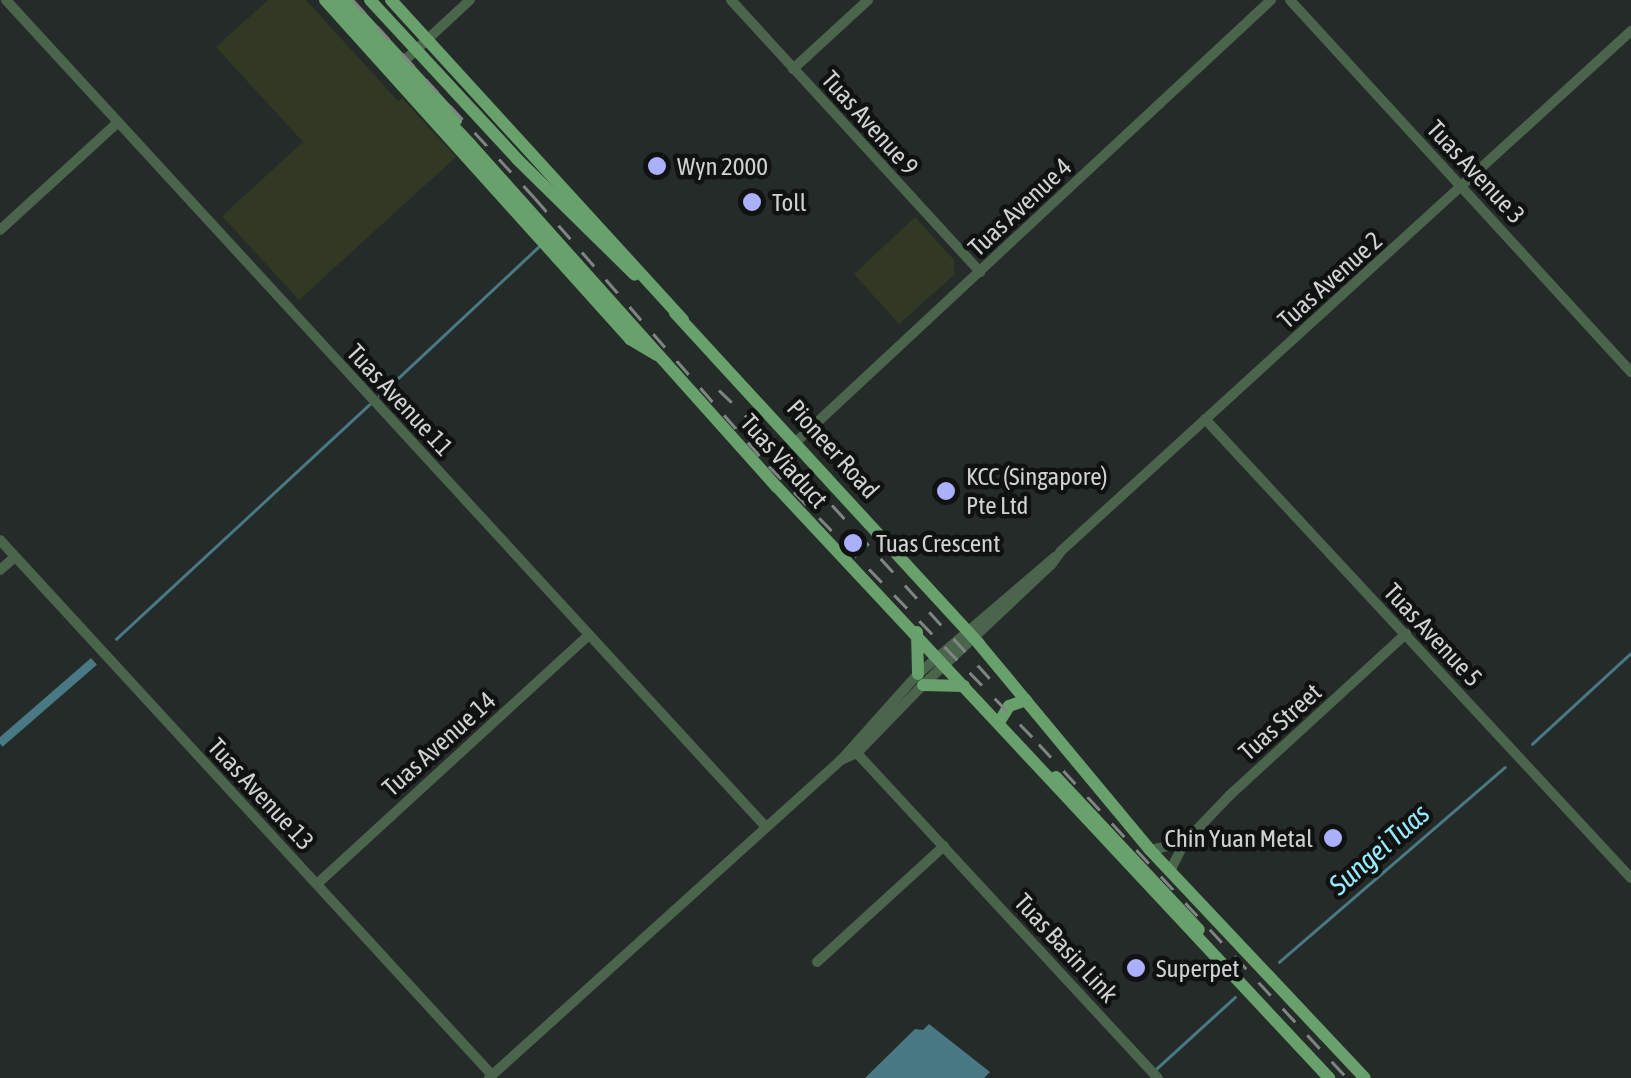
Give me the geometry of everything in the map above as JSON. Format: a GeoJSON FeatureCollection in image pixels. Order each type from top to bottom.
{"type":"FeatureCollection","features":[{"type":"Feature","properties":{"kind":"main road"},"geometry":{"type":"LineString","coordinates":[[346,0],[916,632],[1332,1078]]}},
{"type":"Feature","properties":{"kind":"main road","name":"Pioneer Road"},"geometry":{"type":"LineString","coordinates":[[370,0],[517,160],[683,320],[796,442],[970,634],[1150,850],[1366,1078]]}},
{"type":"Feature","properties":{"kind":"main road"},"geometry":{"type":"LineString","coordinates":[[391,0],[683,320]]}},
{"type":"Feature","properties":{"kind":"main road","name":"Tuas Viaduct"},"geometry":{"type":"LineString","coordinates":[[331,4],[1332,1078]]}},
{"type":"Feature","properties":{"kind":"main road"},"geometry":{"type":"LineString","coordinates":[[916,632],[920,679],[971,688]]}},
{"type":"Feature","properties":{"kind":"main road"},"geometry":{"type":"LineString","coordinates":[[1001,719],[1009,706],[1026,700]]}},
{"type":"Feature","properties":{"kind":"street","name":"Tuas Avenue 11"},"geometry":{"type":"LineString","coordinates":[[6,0],[765,826]]}},
{"type":"Feature","properties":{"kind":"street"},"geometry":{"type":"LineString","coordinates":[[403,62],[470,0]]}},
{"type":"Feature","properties":{"kind":"street","name":"Tuas Avenue 9"},"geometry":{"type":"LineString","coordinates":[[731,0],[980,272]]}},
{"type":"Feature","properties":{"kind":"street"},"geometry":{"type":"LineString","coordinates":[[794,69],[868,0]]}},
{"type":"Feature","properties":{"kind":"street","name":"Tuas Avenue 4"},"geometry":{"type":"LineString","coordinates":[[796,442],[1271,0]]}},
{"type":"Feature","properties":{"kind":"street","name":"Tuas Avenue 3"},"geometry":{"type":"LineString","coordinates":[[1290,0],[1631,372]]}},
{"type":"Feature","properties":{"kind":"street","name":"Tuas Avenue 2"},"geometry":{"type":"LineString","coordinates":[[970,634],[1631,31]]}},
{"type":"Feature","properties":{"kind":"street"},"geometry":{"type":"LineString","coordinates":[[0,230],[118,122]]}},
{"type":"Feature","properties":{"kind":"street","name":"Tuas Avenue 5"},"geometry":{"type":"LineString","coordinates":[[1205,420],[1631,878]]}},
{"type":"Feature","properties":{"kind":"street","name":"Tuas Avenue 13"},"geometry":{"type":"LineString","coordinates":[[0,540],[491,1077]]}},
{"type":"Feature","properties":{"kind":"street"},"geometry":{"type":"LineString","coordinates":[[0,570],[15,557]]}},
{"type":"Feature","properties":{"kind":"street","name":"Tuas Avenue 14"},"geometry":{"type":"LineString","coordinates":[[317,884],[589,634]]}},
{"type":"Feature","properties":{"kind":"street"},"geometry":{"type":"LineString","coordinates":[[491,1077],[854,749],[920,679],[970,634]]}},
{"type":"Feature","properties":{"kind":"street","name":"Tuas Street"},"geometry":{"type":"LineString","coordinates":[[1170,871],[1184,842],[1230,795],[1406,634]]}},
{"type":"Feature","properties":{"kind":"street","name":"Tuas Basin Link"},"geometry":{"type":"LineString","coordinates":[[854,749],[1158,1078]]}},
{"type":"Feature","properties":{"kind":"street"},"geometry":{"type":"LineString","coordinates":[[1150,850],[1184,842]]}},
{"type":"Feature","properties":{"kind":"street"},"geometry":{"type":"LineString","coordinates":[[817,962],[944,846]]}},
{"type":"Feature","properties":{"kind":"green space"},"geometry":{"type":"Polygon","coordinates":[[[268,0],[306,0],[398,101],[402,98],[456,157],[299,300],[222,216],[303,142],[216,47],[268,0]]]}},
{"type":"Feature","properties":{"kind":"green space"},"geometry":{"type":"Polygon","coordinates":[[[915,217],[954,260],[954,275],[899,324],[854,274],[915,217]]]}},
{"type":"Feature","properties":{"kind":"water"},"geometry":{"type":"Polygon","coordinates":[[[91,658],[97,665],[3,747],[0,737],[91,658]]]}},
{"type":"Feature","properties":{"kind":"water"},"geometry":{"type":"Polygon","coordinates":[[[929,1024],[990,1072],[984,1078],[865,1078],[915,1029],[923,1030],[929,1024]]]}},
{"type":"Feature","properties":{"kind":"waterway"},"geometry":{"type":"LineString","coordinates":[[379,396],[538,247]]}},
{"type":"Feature","properties":{"kind":"waterway"},"geometry":{"type":"LineString","coordinates":[[116,639],[369,405]]}},
{"type":"Feature","properties":{"kind":"waterway"},"geometry":{"type":"LineString","coordinates":[[1532,744],[1631,653]]}},
{"type":"Feature","properties":{"kind":"waterway","name":"Sungei Tuas"},"geometry":{"type":"LineString","coordinates":[[1279,962],[1505,767]]}},
{"type":"Feature","properties":{"kind":"waterway","name":"Sungei Tuas"},"geometry":{"type":"LineString","coordinates":[[1155,1070],[1235,997]]}},
{"type":"Feature","properties":{"kind":"railway"},"geometry":{"type":"LineString","coordinates":[[353,0],[535,198],[769,466],[1039,744],[1347,1078]]}},
{"type":"Feature","properties":{"kind":"railway"},"geometry":{"type":"LineString","coordinates":[[719,390],[784,452],[996,685]]}},
{"type":"Feature","properties":{"kind":"place","name":"Wyn 2000"},"geometry":{"type":"Point","coordinates":[657,166]}},
{"type":"Feature","properties":{"kind":"place","name":"Toll"},"geometry":{"type":"Point","coordinates":[752,202]}},
{"type":"Feature","properties":{"kind":"place","name":"KCC (Singapore) Pte Ltd"},"geometry":{"type":"Point","coordinates":[946,491]}},
{"type":"Feature","properties":{"kind":"place","name":"Tuas Crescent"},"geometry":{"type":"Point","coordinates":[853,543]}},
{"type":"Feature","properties":{"kind":"place","name":"Chin Yuan Metal"},"geometry":{"type":"Point","coordinates":[1333,838]}},
{"type":"Feature","properties":{"kind":"place","name":"Superpet"},"geometry":{"type":"Point","coordinates":[1136,968]}}]}
